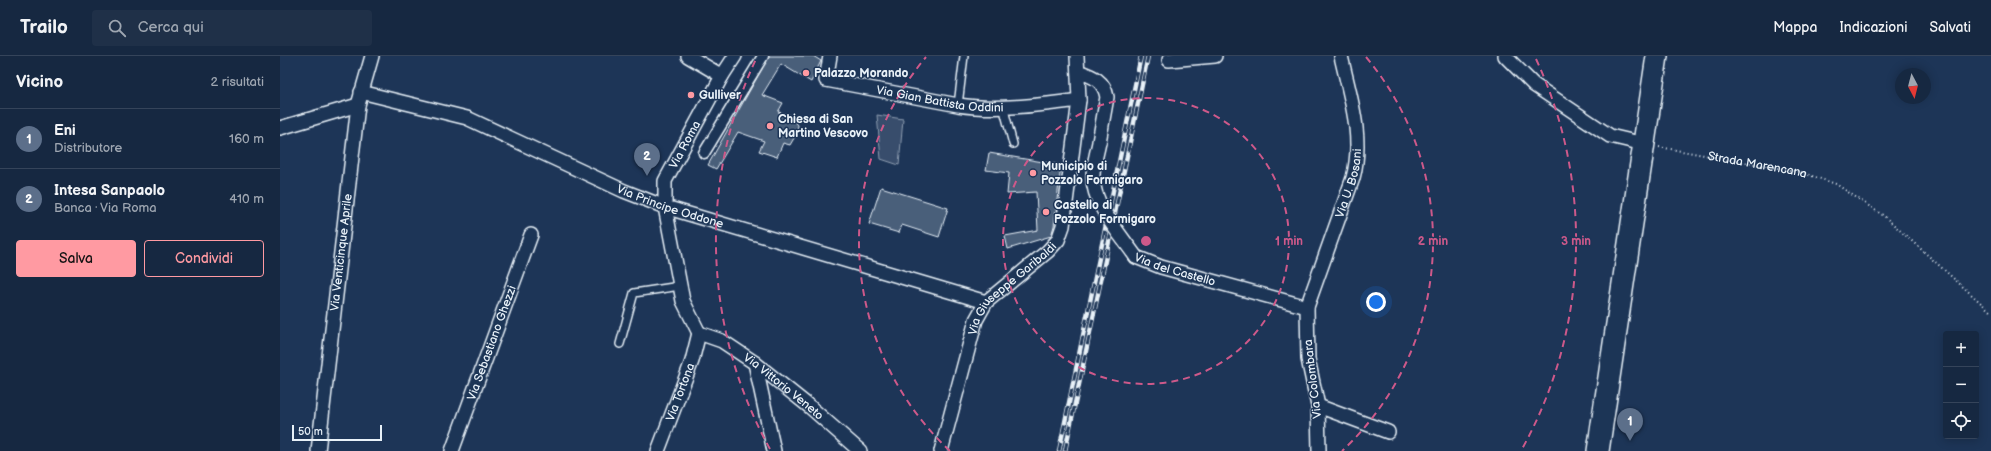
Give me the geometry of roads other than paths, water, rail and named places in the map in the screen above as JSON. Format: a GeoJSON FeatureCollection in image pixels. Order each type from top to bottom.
{"type":"FeatureCollection","features":[{"type":"Feature","properties":{"kind":"main road"},"geometry":{"type":"LineString","coordinates":[[1598,451],[1657,56]]}},
{"type":"Feature","properties":{"kind":"street","name":"Via Venticinque Aprile"},"geometry":{"type":"LineString","coordinates":[[318,451],[358,105],[372,56]]}},
{"type":"Feature","properties":{"kind":"street"},"geometry":{"type":"LineString","coordinates":[[688,56],[722,76]]}},
{"type":"Feature","properties":{"kind":"street","name":"Via Roma"},"geometry":{"type":"LineString","coordinates":[[699,333],[683,301],[665,207],[665,181],[722,76],[735,56]]}},
{"type":"Feature","properties":{"kind":"street"},"geometry":{"type":"LineString","coordinates":[[704,153],[763,56]]}},
{"type":"Feature","properties":{"kind":"street","name":"Via Gian Battista Oddini"},"geometry":{"type":"LineString","coordinates":[[830,56],[826,80],[958,105],[1032,106],[1079,100]]}},
{"type":"Feature","properties":{"kind":"street","name":"Via Giuseppe Garibaldi"},"geometry":{"type":"LineString","coordinates":[[941,451],[976,320],[986,302],[1048,251],[1058,240],[1063,226],[1079,100],[1077,56]]}},
{"type":"Feature","properties":{"kind":"street"},"geometry":{"type":"LineString","coordinates":[[1169,60],[1214,56]]}},
{"type":"Feature","properties":{"kind":"street","name":"Via U. Bosani"},"geometry":{"type":"LineString","coordinates":[[1307,307],[1357,162],[1358,147],[1354,116],[1341,56]]}},
{"type":"Feature","properties":{"kind":"street"},"geometry":{"type":"LineString","coordinates":[[1505,56],[1534,85],[1610,136],[1644,144]]}},
{"type":"Feature","properties":{"kind":"street","name":"Via del Castello"},"geometry":{"type":"LineString","coordinates":[[1078,71],[1092,76],[1101,82],[1106,89],[1107,97],[1093,175],[1096,195],[1098,201],[1136,257],[1161,267],[1307,307]]}},
{"type":"Feature","properties":{"kind":"street","name":"Via Principe Oddone"},"geometry":{"type":"LineString","coordinates":[[361,92],[466,118],[624,191],[665,207],[986,302]]}},
{"type":"Feature","properties":{"kind":"street"},"geometry":{"type":"LineString","coordinates":[[280,128],[358,105]]}},
{"type":"Feature","properties":{"kind":"street","name":"Via Sebastiano Ghezzi"},"geometry":{"type":"LineString","coordinates":[[452,451],[531,234]]}},
{"type":"Feature","properties":{"kind":"street","name":"Via Colombara"},"geometry":{"type":"LineString","coordinates":[[1307,307],[1308,358],[1318,406],[1319,451]]}},
{"type":"Feature","properties":{"kind":"street","name":"Via Vittorio Veneto"},"geometry":{"type":"LineString","coordinates":[[699,333],[722,341],[755,364],[810,407],[860,451]]}},
{"type":"Feature","properties":{"kind":"street","name":"Via Tortona"},"geometry":{"type":"LineString","coordinates":[[658,451],[692,360],[699,333]]}},
{"type":"Feature","properties":{"kind":"street"},"geometry":{"type":"LineString","coordinates":[[755,364],[774,451]]}},
{"type":"Feature","properties":{"kind":"street"},"geometry":{"type":"LineString","coordinates":[[1318,406],[1388,432]]}},
{"type":"Feature","properties":{"kind":"lane"},"geometry":{"type":"LineString","coordinates":[[958,105],[964,56]]}},
{"type":"Feature","properties":{"kind":"lane"},"geometry":{"type":"LineString","coordinates":[[1003,106],[1013,144]]}},
{"type":"Feature","properties":{"kind":"lane"},"geometry":{"type":"LineString","coordinates":[[620,344],[634,293],[680,286]]}},
{"type":"Feature","properties":{"kind":"railway"},"geometry":{"type":"LineString","coordinates":[[1059,451],[1141,56]]}},
{"type":"Feature","properties":{"kind":"railway"},"geometry":{"type":"LineString","coordinates":[[1065,451],[1148,56]]}},
{"type":"Feature","properties":{"kind":"place","name":"Palazzo Morando"},"geometry":{"type":"Point","coordinates":[806,73]}},
{"type":"Feature","properties":{"kind":"place","name":"Gulliver"},"geometry":{"type":"Point","coordinates":[691,95]}},
{"type":"Feature","properties":{"kind":"place","name":"Chiesa di San Martino Vescovo"},"geometry":{"type":"Point","coordinates":[770,126]}},
{"type":"Feature","properties":{"kind":"place","name":"Municipio di Pozzolo Formigaro"},"geometry":{"type":"Point","coordinates":[1033,173]}},
{"type":"Feature","properties":{"kind":"place","name":"Intesa Sanpaolo"},"geometry":{"type":"Point","coordinates":[647,176]}},
{"type":"Feature","properties":{"kind":"place","name":"Castello di Pozzolo Formigaro"},"geometry":{"type":"Point","coordinates":[1046,212]}},
{"type":"Feature","properties":{"kind":"place","name":"Eni"},"geometry":{"type":"Point","coordinates":[1630,441]}}]}
